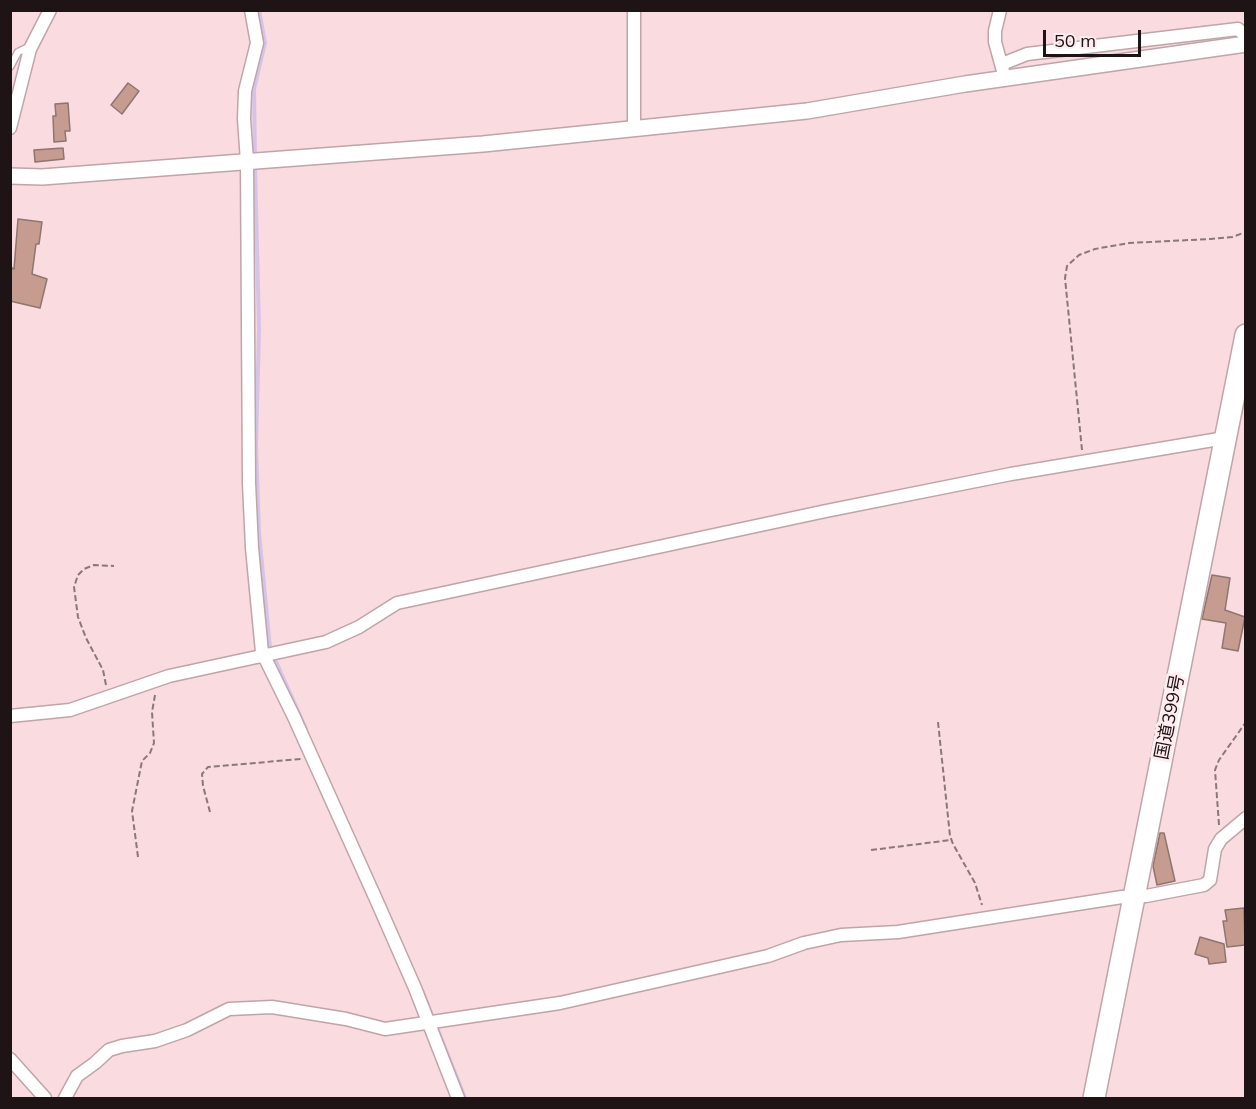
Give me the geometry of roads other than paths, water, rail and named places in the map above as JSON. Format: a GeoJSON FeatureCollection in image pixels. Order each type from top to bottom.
{"type":"FeatureCollection","features":[{"type":"Feature","properties":{"kind":"highway","name":"国道399号"},"geometry":{"type":"LineString","coordinates":[[1094,1098],[1245,335]]}},
{"type":"Feature","properties":{"kind":"street"},"geometry":{"type":"LineString","coordinates":[[10,128],[31,46],[50,10]]}},
{"type":"Feature","properties":{"kind":"street"},"geometry":{"type":"LineString","coordinates":[[251,10],[257,43],[245,91],[244,119],[247,161],[248,391],[252,548],[262,652],[270,655],[309,751],[434,1022],[458,1098]]}},
{"type":"Feature","properties":{"kind":"street"},"geometry":{"type":"LineString","coordinates":[[634,10],[634,128]]}},
{"type":"Feature","properties":{"kind":"street"},"geometry":{"type":"LineString","coordinates":[[1000,10],[995,42],[1003,71]]}},
{"type":"Feature","properties":{"kind":"street"},"geometry":{"type":"LineString","coordinates":[[1003,71],[1027,54],[1239,28],[1245,36]]}},
{"type":"Feature","properties":{"kind":"street"},"geometry":{"type":"LineString","coordinates":[[10,176],[42,177],[483,144],[807,111],[1003,71],[1245,44]]}},
{"type":"Feature","properties":{"kind":"street"},"geometry":{"type":"LineString","coordinates":[[10,716],[70,711],[169,676],[326,642],[359,627],[398,603],[826,511],[1084,461],[1225,438]]}},
{"type":"Feature","properties":{"kind":"street"},"geometry":{"type":"LineString","coordinates":[[65,1098],[77,1076],[109,1050],[155,1041],[187,1030],[229,1009],[272,1007],[346,1019],[385,1029],[560,1003],[768,956],[804,943],[842,935],[888,933],[1122,897],[1146,896],[1204,885],[1210,880],[1215,849],[1221,839],[1245,818]]}},
{"type":"Feature","properties":{"kind":"street"},"geometry":{"type":"LineString","coordinates":[[10,1059],[45,1098]]}},
{"type":"Feature","properties":{"kind":"lane"},"geometry":{"type":"LineString","coordinates":[[10,67],[18,52],[31,46]]}},
{"type":"Feature","properties":{"kind":"waterway"},"geometry":{"type":"LineString","coordinates":[[255,158],[254,89],[265,43],[259,10]]}},
{"type":"Feature","properties":{"kind":"waterway"},"geometry":{"type":"LineString","coordinates":[[255,165],[259,330],[256,446],[259,533],[270,648],[306,729]]}},
{"type":"Feature","properties":{"kind":"waterway"},"geometry":{"type":"LineString","coordinates":[[422,990],[465,1098]]}}]}
